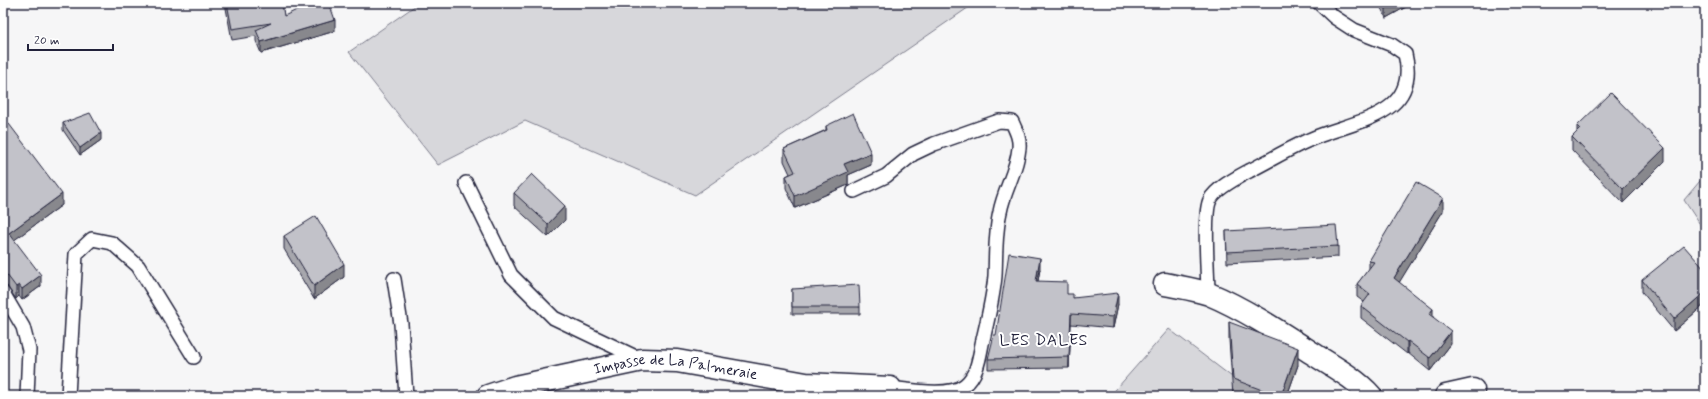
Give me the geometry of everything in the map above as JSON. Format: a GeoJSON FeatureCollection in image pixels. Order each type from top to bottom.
{"type":"FeatureCollection","features":[{"type":"Feature","properties":{"kind":"street"},"geometry":{"type":"LineString","coordinates":[[1165,284],[1208,294],[1226,302],[1295,342],[1357,383],[1371,396]]}},
{"type":"Feature","properties":{"kind":"street","name":"Impasse de La Palmeraie"},"geometry":{"type":"LineString","coordinates":[[488,396],[515,386],[642,360],[677,361],[806,384],[890,388]]}},
{"type":"Feature","properties":{"kind":"street"},"geometry":{"type":"LineString","coordinates":[[1446,396],[1472,390]]}},
{"type":"Feature","properties":{"kind":"lane"},"geometry":{"type":"LineString","coordinates":[[1208,294],[1207,216],[1210,200],[1221,189],[1239,176],[1316,137],[1376,116],[1397,100],[1406,86],[1408,68],[1405,54],[1392,45],[1354,30],[1334,17],[1320,3]]}},
{"type":"Feature","properties":{"kind":"lane"},"geometry":{"type":"LineString","coordinates":[[854,191],[886,176],[913,154],[927,147],[992,123],[999,121],[1012,122],[1018,134],[1018,159],[1000,211],[992,298],[976,369],[970,380],[954,391],[939,392],[890,388]]}},
{"type":"Feature","properties":{"kind":"lane"},"geometry":{"type":"LineString","coordinates":[[466,183],[511,275],[554,318],[642,360]]}},
{"type":"Feature","properties":{"kind":"lane"},"geometry":{"type":"LineString","coordinates":[[68,396],[76,254],[92,239],[112,243],[138,266],[194,357]]}},
{"type":"Feature","properties":{"kind":"lane"},"geometry":{"type":"LineString","coordinates":[[394,279],[401,324],[406,396]]}},
{"type":"Feature","properties":{"kind":"lane"},"geometry":{"type":"LineString","coordinates":[[3,293],[23,327],[29,350],[27,396]]}},
{"type":"Feature","properties":{"kind":"shaded area"},"geometry":{"type":"Polygon","coordinates":[[[419,3],[975,3],[695,195],[525,121],[438,165],[349,52],[419,3]]]}},
{"type":"Feature","properties":{"kind":"shaded area"},"geometry":{"type":"Polygon","coordinates":[[[1705,175],[1705,232],[1684,200],[1705,175]]]}},
{"type":"Feature","properties":{"kind":"shaded area"},"geometry":{"type":"Polygon","coordinates":[[[1169,329],[1257,396],[1110,396],[1169,329]]]}},
{"type":"Feature","properties":{"kind":"building"},"geometry":{"type":"Polygon","coordinates":[[[227,3],[282,3],[284,16],[312,3],[329,3],[335,20],[261,42],[256,30],[271,23],[232,29],[227,3]]]}},
{"type":"Feature","properties":{"kind":"building"},"geometry":{"type":"Polygon","coordinates":[[[1611,93],[1665,148],[1623,189],[1572,137],[1580,129],[1577,126],[1611,93]]]}},
{"type":"Feature","properties":{"kind":"building"},"geometry":{"type":"Polygon","coordinates":[[[90,113],[101,133],[80,148],[63,123],[90,113]]]}},
{"type":"Feature","properties":{"kind":"building"},"geometry":{"type":"Polygon","coordinates":[[[853,113],[871,153],[844,164],[848,172],[795,196],[786,176],[795,172],[784,149],[827,130],[826,126],[853,113]]]}},
{"type":"Feature","properties":{"kind":"building"},"geometry":{"type":"Polygon","coordinates":[[[3,116],[62,194],[9,233],[41,275],[22,289],[19,285],[16,287],[7,275],[3,274],[3,116]]]}},
{"type":"Feature","properties":{"kind":"building"},"geometry":{"type":"Polygon","coordinates":[[[532,174],[565,206],[548,224],[514,193],[532,174]]]}},
{"type":"Feature","properties":{"kind":"building"},"geometry":{"type":"Polygon","coordinates":[[[1416,182],[1443,198],[1394,278],[1433,309],[1429,314],[1451,331],[1430,358],[1361,306],[1370,294],[1357,284],[1374,262],[1369,261],[1416,182]]]}},
{"type":"Feature","properties":{"kind":"building"},"geometry":{"type":"Polygon","coordinates":[[[316,216],[344,264],[314,286],[284,236],[316,216]]]}},
{"type":"Feature","properties":{"kind":"building"},"geometry":{"type":"Polygon","coordinates":[[[1336,225],[1338,246],[1227,252],[1226,231],[1336,225]]]}},
{"type":"Feature","properties":{"kind":"building"},"geometry":{"type":"Polygon","coordinates":[[[1684,246],[1705,270],[1705,292],[1674,319],[1642,280],[1684,246]]]}},
{"type":"Feature","properties":{"kind":"building"},"geometry":{"type":"Polygon","coordinates":[[[1009,253],[1040,258],[1036,281],[1067,282],[1067,294],[1073,294],[1073,298],[1118,293],[1113,317],[1071,314],[1069,357],[988,359],[994,335],[996,335],[1009,253]]]}},
{"type":"Feature","properties":{"kind":"building"},"geometry":{"type":"Polygon","coordinates":[[[859,285],[860,307],[792,307],[792,289],[859,285]]]}},
{"type":"Feature","properties":{"kind":"building"},"geometry":{"type":"Polygon","coordinates":[[[1229,322],[1298,348],[1281,396],[1233,379],[1229,322]]]}},
{"type":"Feature","properties":{"kind":"district","name":"LES DALES"},"geometry":{"type":"Point","coordinates":[1044,340]}}]}
